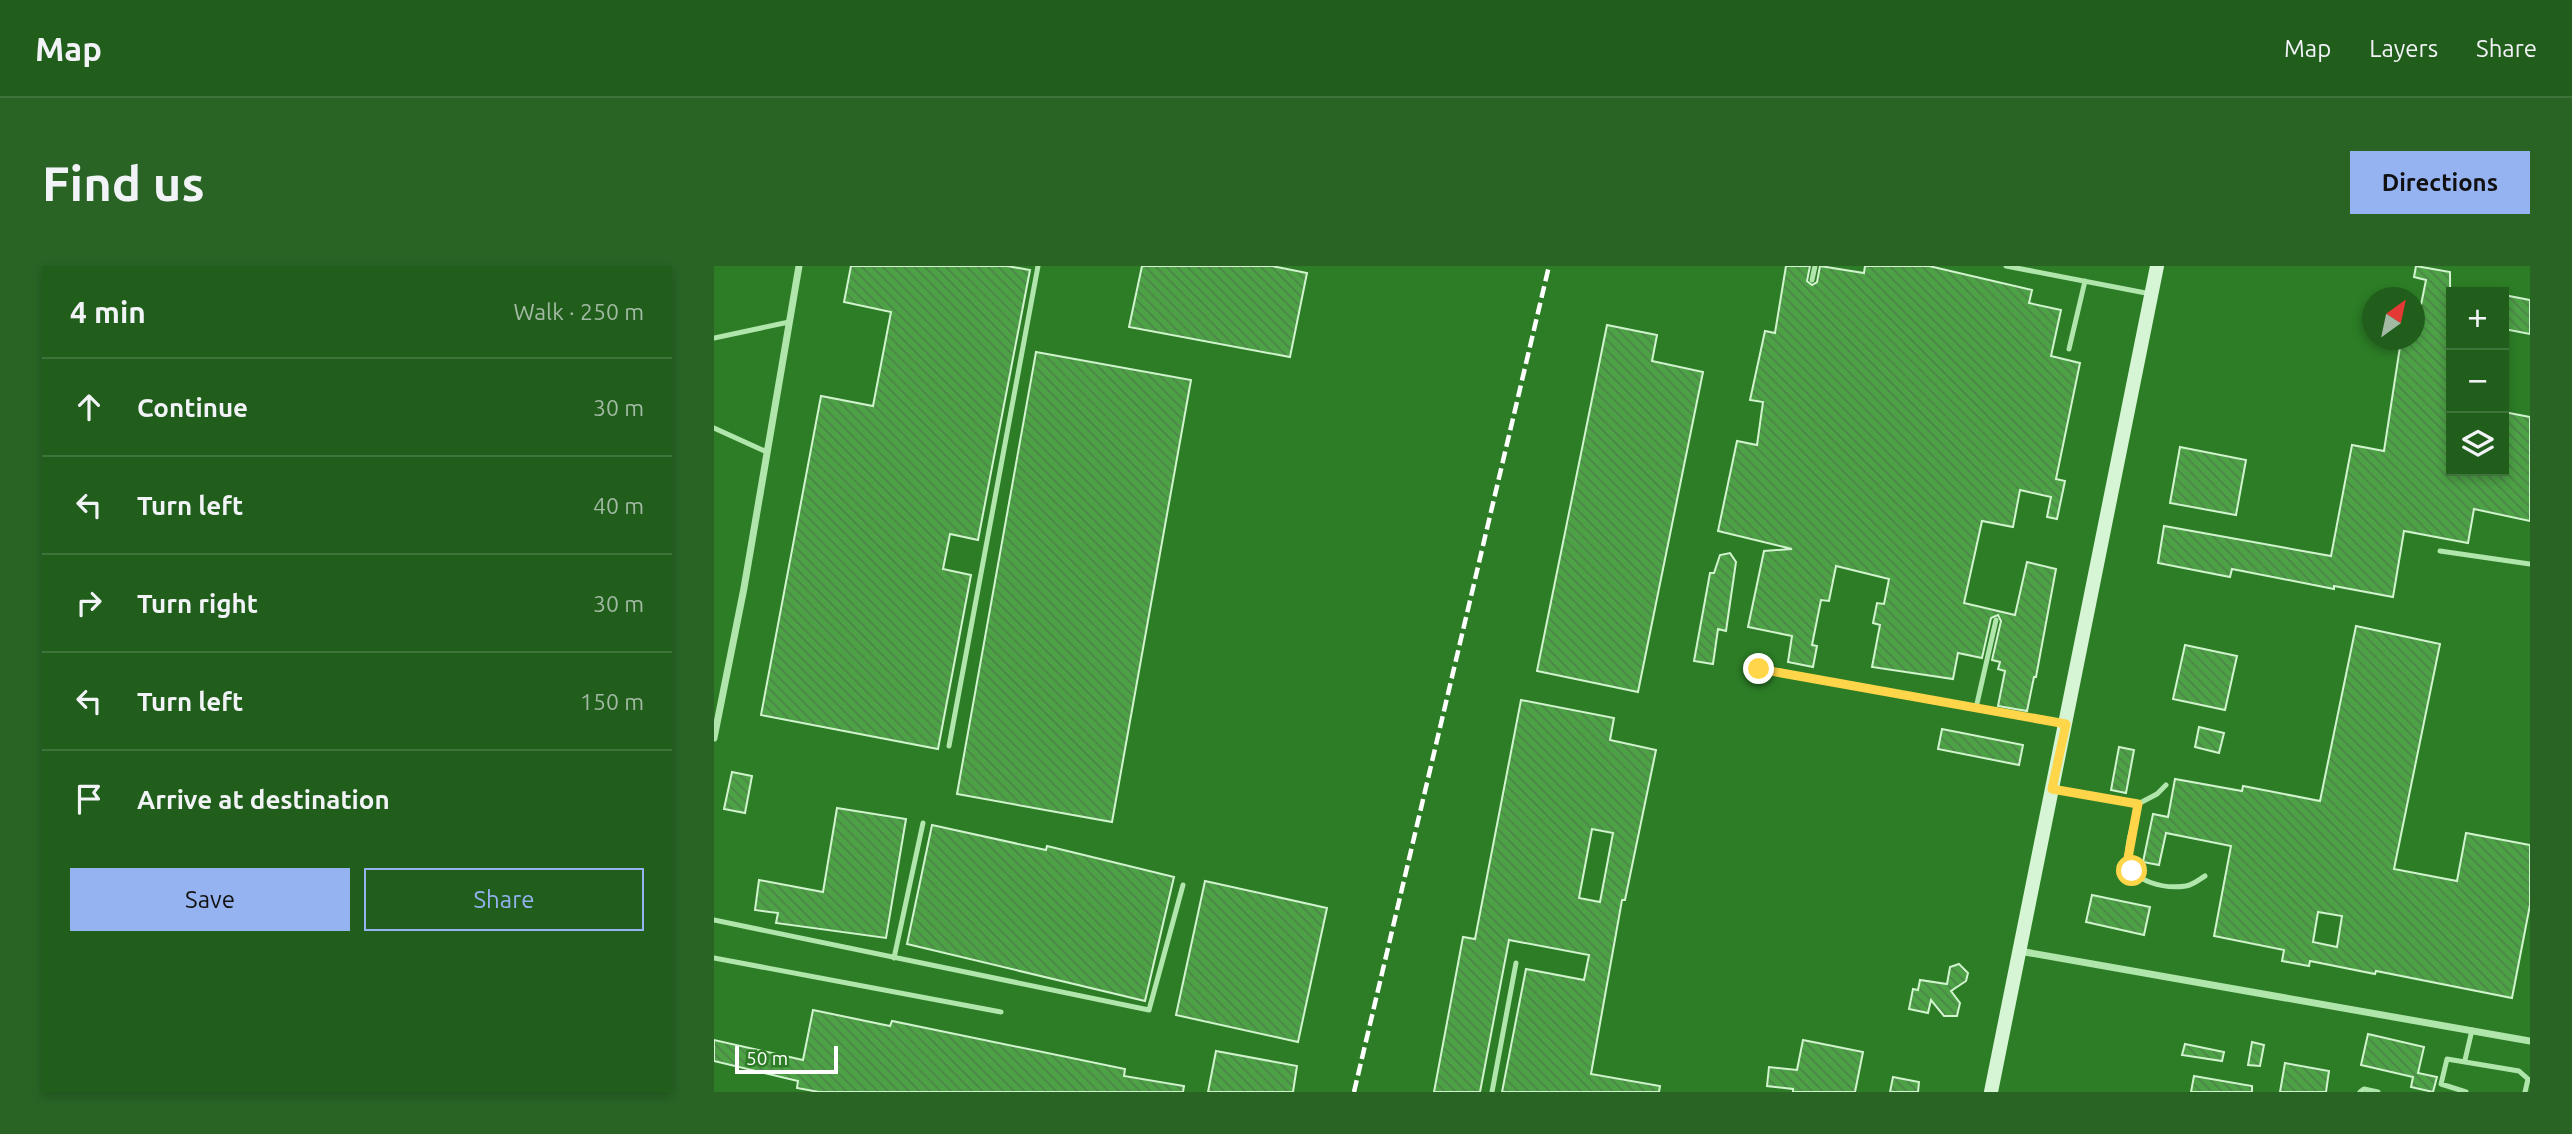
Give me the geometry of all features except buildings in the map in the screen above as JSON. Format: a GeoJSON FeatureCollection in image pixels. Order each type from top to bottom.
{"type":"FeatureCollection","features":[{"type":"Feature","properties":{"kind":"street"},"geometry":{"type":"LineString","coordinates":[[714,738],[799,266]]}},
{"type":"Feature","properties":{"kind":"street"},"geometry":{"type":"LineString","coordinates":[[1991,1092],[2157,266]]}},
{"type":"Feature","properties":{"kind":"street"},"geometry":{"type":"LineString","coordinates":[[2019,951],[2530,1041]]}},
{"type":"Feature","properties":{"kind":"lane"},"geometry":{"type":"LineString","coordinates":[[949,746],[1038,266]]}},
{"type":"Feature","properties":{"kind":"lane"},"geometry":{"type":"LineString","coordinates":[[1812,280],[1815,266]]}},
{"type":"Feature","properties":{"kind":"lane"},"geometry":{"type":"LineString","coordinates":[[2006,266],[2151,294]]}},
{"type":"Feature","properties":{"kind":"lane"},"geometry":{"type":"LineString","coordinates":[[2059,276],[2061,266]]}},
{"type":"Feature","properties":{"kind":"lane"},"geometry":{"type":"LineString","coordinates":[[2069,349],[2085,281]]}},
{"type":"Feature","properties":{"kind":"lane"},"geometry":{"type":"LineString","coordinates":[[714,338],[789,322]]}},
{"type":"Feature","properties":{"kind":"lane"},"geometry":{"type":"LineString","coordinates":[[714,428],[767,452]]}},
{"type":"Feature","properties":{"kind":"lane"},"geometry":{"type":"LineString","coordinates":[[2440,551],[2530,564]]}},
{"type":"Feature","properties":{"kind":"lane"},"geometry":{"type":"LineString","coordinates":[[1976,708],[1996,620]]}},
{"type":"Feature","properties":{"kind":"lane"},"geometry":{"type":"LineString","coordinates":[[1759,669],[2066,724]]}},
{"type":"Feature","properties":{"kind":"lane"},"geometry":{"type":"LineString","coordinates":[[2052,789],[2138,804],[2157,794],[2166,785]]}},
{"type":"Feature","properties":{"kind":"lane"},"geometry":{"type":"LineString","coordinates":[[2138,804],[2128,858],[2132,871],[2146,881],[2167,885],[2188,886],[2205,876]]}},
{"type":"Feature","properties":{"kind":"lane"},"geometry":{"type":"LineString","coordinates":[[894,958],[923,824]]}},
{"type":"Feature","properties":{"kind":"lane"},"geometry":{"type":"LineString","coordinates":[[714,920],[1149,1010],[1183,885]]}},
{"type":"Feature","properties":{"kind":"lane"},"geometry":{"type":"LineString","coordinates":[[714,958],[1001,1012]]}},
{"type":"Feature","properties":{"kind":"lane"},"geometry":{"type":"LineString","coordinates":[[1492,1092],[1516,963]]}},
{"type":"Feature","properties":{"kind":"lane"},"geometry":{"type":"LineString","coordinates":[[2465,1060],[2472,1030]]}},
{"type":"Feature","properties":{"kind":"lane"},"geometry":{"type":"LineString","coordinates":[[2440,1092],[2440,1078],[2447,1059],[2465,1060],[2526,1074],[2525,1092]]}},
{"type":"Feature","properties":{"kind":"lane"},"geometry":{"type":"LineString","coordinates":[[2441,1084],[2466,1092]]}},
{"type":"Feature","properties":{"kind":"lane"},"geometry":{"type":"LineString","coordinates":[[2360,1092],[2364,1089],[2378,1092]]}},
{"type":"Feature","properties":{"kind":"railway"},"geometry":{"type":"LineString","coordinates":[[1354,1092],[1549,266]]}},
{"type":"Feature","properties":{"kind":"route"},"geometry":{"type":"LineString","coordinates":[[1759,669],[2066,724],[2052,789],[2138,804],[2128,858],[2132,871]]}}]}
